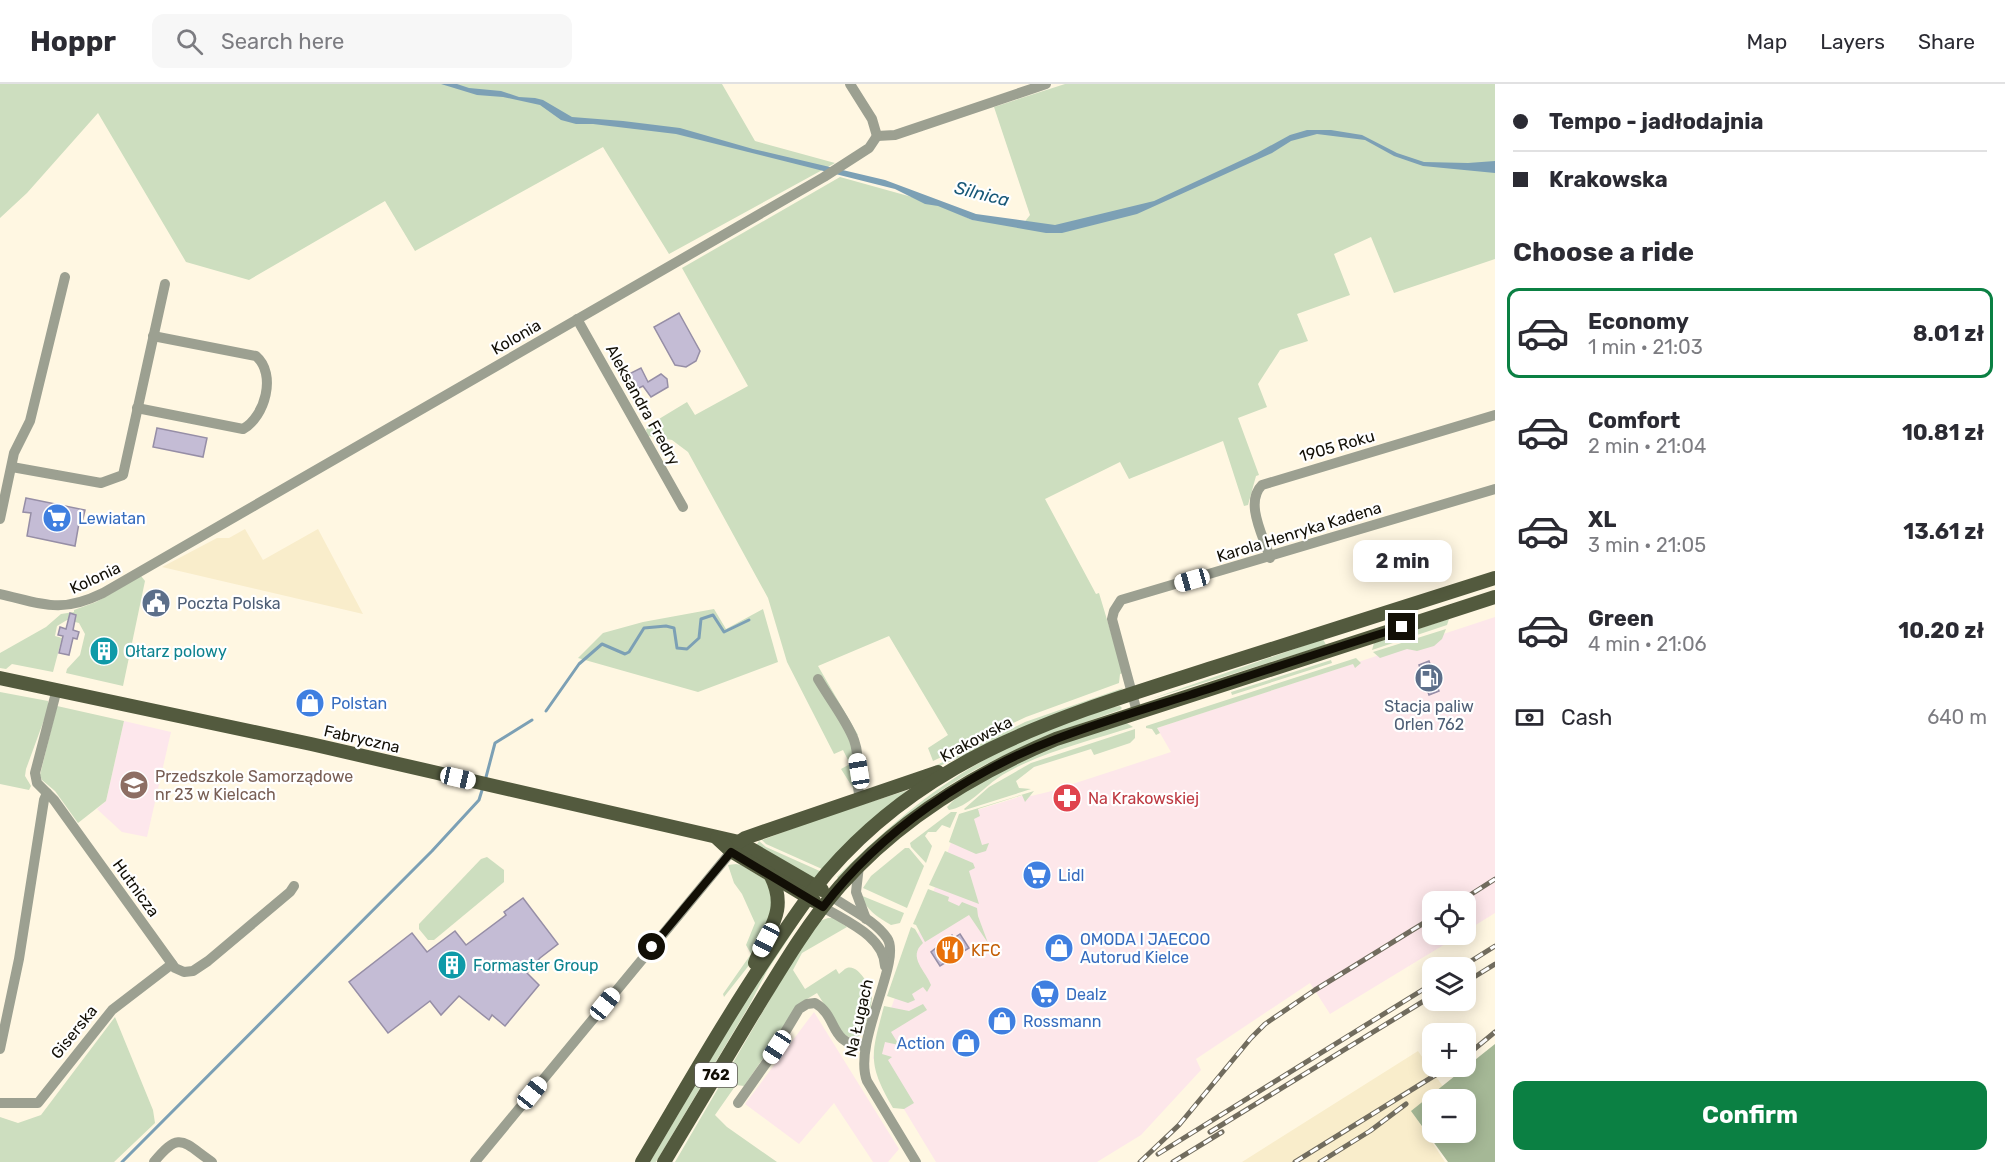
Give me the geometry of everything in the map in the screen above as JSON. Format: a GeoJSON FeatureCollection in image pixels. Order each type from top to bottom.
{"type":"FeatureCollection","features":[{"type":"Feature","properties":{"kind":"main road","name":"Krakowska"},"geometry":{"type":"LineString","coordinates":[[642,1162],[744,990],[812,891],[846,853],[885,818],[957,766],[1025,732],[1133,693],[1495,578]]}},
{"type":"Feature","properties":{"kind":"main road","name":"Krakowska"},"geometry":{"type":"LineString","coordinates":[[664,1162],[776,975],[827,902],[859,866],[907,823],[972,779],[1056,739],[1495,597]]}},
{"type":"Feature","properties":{"kind":"main road","name":"Fabryczna"},"geometry":{"type":"LineString","coordinates":[[0,678],[495,786],[715,837],[812,891],[827,902]]}},
{"type":"Feature","properties":{"kind":"main road"},"geometry":{"type":"LineString","coordinates":[[735,847],[745,838],[957,766]]}},
{"type":"Feature","properties":{"kind":"main road","name":"Fabryczna"},"geometry":{"type":"LineString","coordinates":[[735,847],[771,876],[812,891]]}},
{"type":"Feature","properties":{"kind":"main road"},"geometry":{"type":"LineString","coordinates":[[744,990],[778,910],[778,893],[771,876]]}},
{"type":"Feature","properties":{"kind":"street"},"geometry":{"type":"LineString","coordinates":[[850,84],[872,119],[877,136],[895,135],[1046,84]]}},
{"type":"Feature","properties":{"kind":"street","name":"Kolonia"},"geometry":{"type":"LineString","coordinates":[[0,594],[66,607],[84,602],[118,585],[827,175],[869,148],[877,136]]}},
{"type":"Feature","properties":{"kind":"street"},"geometry":{"type":"LineString","coordinates":[[0,519],[14,453],[30,421],[65,277]]}},
{"type":"Feature","properties":{"kind":"street"},"geometry":{"type":"LineString","coordinates":[[12,467],[101,483],[123,475],[165,284]]}},
{"type":"Feature","properties":{"kind":"street","name":"Aleksandra Fredry"},"geometry":{"type":"LineString","coordinates":[[577,319],[683,507]]}},
{"type":"Feature","properties":{"kind":"street"},"geometry":{"type":"LineString","coordinates":[[137,408],[243,429],[253,424],[261,412],[268,376],[264,363],[256,356],[153,336]]}},
{"type":"Feature","properties":{"kind":"street","name":"1905 Roku"},"geometry":{"type":"LineString","coordinates":[[1270,558],[1253,504],[1257,490],[1262,485],[1495,415]]}},
{"type":"Feature","properties":{"kind":"street","name":"Karola Henryka Kadena"},"geometry":{"type":"LineString","coordinates":[[1137,712],[1112,619],[1121,600],[1270,558],[1495,489]]}},
{"type":"Feature","properties":{"kind":"street"},"geometry":{"type":"LineString","coordinates":[[818,679],[854,740],[859,771],[855,783],[861,800]]}},
{"type":"Feature","properties":{"kind":"street","name":"Hutnicza"},"geometry":{"type":"LineString","coordinates":[[57,689],[35,773],[37,783],[75,829],[172,964]]}},
{"type":"Feature","properties":{"kind":"street"},"geometry":{"type":"LineString","coordinates":[[0,1049],[19,959],[47,793]]}},
{"type":"Feature","properties":{"kind":"street"},"geometry":{"type":"LineString","coordinates":[[475,1162],[735,847]]}},
{"type":"Feature","properties":{"kind":"street","name":"Na Ługach"},"geometry":{"type":"LineString","coordinates":[[859,866],[856,892],[868,921]]}},
{"type":"Feature","properties":{"kind":"street"},"geometry":{"type":"LineString","coordinates":[[172,964],[184,972],[199,968],[258,920],[294,886]]}},
{"type":"Feature","properties":{"kind":"street","name":"Na Ługach"},"geometry":{"type":"LineString","coordinates":[[827,902],[868,921],[889,941],[890,958],[864,1046],[863,1069],[867,1081],[914,1158]]}},
{"type":"Feature","properties":{"kind":"street","name":"Na Ługach"},"geometry":{"type":"LineString","coordinates":[[827,902],[879,945],[885,962],[884,974]]}},
{"type":"Feature","properties":{"kind":"street","name":"Giserska"},"geometry":{"type":"LineString","coordinates":[[0,1103],[38,1103],[112,1010],[172,964]]}},
{"type":"Feature","properties":{"kind":"street"},"geometry":{"type":"LineString","coordinates":[[738,1103],[769,1059],[799,1009],[807,1004],[815,1003],[822,1008],[841,1039],[854,1045],[864,1046]]}},
{"type":"Feature","properties":{"kind":"street"},"geometry":{"type":"LineString","coordinates":[[154,1162],[170,1144],[177,1141],[183,1142],[212,1162]]}},
{"type":"Feature","properties":{"kind":"street"},"geometry":{"type":"LineString","coordinates":[[902,1162],[914,1158]]}},
{"type":"Feature","properties":{"kind":"shaded area"},"geometry":{"type":"Polygon","coordinates":[[[245,529],[263,560],[318,529],[363,614],[162,567],[217,538],[229,538],[245,529]]]}},
{"type":"Feature","properties":{"kind":"shaded area"},"geometry":{"type":"Polygon","coordinates":[[[1495,617],[1495,913],[1476,925],[1476,891],[1422,891],[1422,945],[1444,945],[1330,1014],[1310,983],[1196,1059],[1201,1070],[1141,1135],[1097,1162],[936,1162],[873,1058],[961,815],[1028,794],[1031,796],[1048,792],[1171,752],[1157,728],[1495,617]]]}},
{"type":"Feature","properties":{"kind":"shaded area","name":"Przedszkole Samorządowe nr 23 w Kielcach"},"geometry":{"type":"Polygon","coordinates":[[[124,721],[171,732],[147,837],[122,832],[97,809],[106,801],[124,721]]]}},
{"type":"Feature","properties":{"kind":"shaded area"},"geometry":{"type":"Polygon","coordinates":[[[814,1012],[899,1149],[888,1162],[873,1162],[834,1103],[799,1144],[745,1104],[814,1012]]]}},
{"type":"Feature","properties":{"kind":"shaded area"},"geometry":{"type":"Polygon","coordinates":[[[1418,1051],[1422,1057],[1422,1077],[1436,1077],[1444,1088],[1422,1089],[1422,1106],[1413,1113],[1422,1127],[1422,1143],[1433,1143],[1445,1162],[1242,1162],[1418,1051]]]}},
{"type":"Feature","properties":{"kind":"green space"},"geometry":{"type":"Polygon","coordinates":[[[0,84],[722,84],[755,141],[835,163],[669,254],[603,147],[415,251],[385,201],[249,280],[186,262],[98,113],[27,193],[0,218],[0,84]]]}},
{"type":"Feature","properties":{"kind":"green space"},"geometry":{"type":"Polygon","coordinates":[[[1065,84],[1495,84],[1495,259],[1394,293],[1371,237],[1334,254],[1350,295],[1297,314],[1308,341],[1280,350],[1258,384],[1267,407],[1238,418],[1259,475],[1256,476],[1248,505],[1244,506],[1223,441],[1129,479],[1120,462],[1045,499],[1096,594],[1099,593],[1123,673],[1120,674],[1119,683],[1026,717],[933,761],[928,748],[948,735],[889,636],[818,666],[858,735],[853,738],[853,788],[841,769],[850,764],[843,750],[834,754],[787,662],[768,598],[688,452],[672,440],[648,436],[646,430],[649,425],[687,402],[695,415],[748,386],[682,268],[840,177],[937,204],[972,220],[1023,224],[1030,215],[994,107],[1065,84]]]}},
{"type":"Feature","properties":{"kind":"green space"},"geometry":{"type":"Polygon","coordinates":[[[141,576],[145,581],[123,686],[66,673],[80,655],[85,634],[79,623],[67,620],[57,626],[55,636],[62,638],[53,672],[12,664],[6,669],[0,668],[0,653],[46,627],[61,614],[74,612],[74,610],[96,602],[141,576]]]}},
{"type":"Feature","properties":{"kind":"green space"},"geometry":{"type":"Polygon","coordinates":[[[714,609],[726,629],[763,609],[778,662],[698,692],[578,658],[603,633],[643,622],[714,609]]]}},
{"type":"Feature","properties":{"kind":"green space"},"geometry":{"type":"Polygon","coordinates":[[[1449,619],[1447,625],[1372,650],[1374,643],[1449,619]]]}},
{"type":"Feature","properties":{"kind":"green space"},"geometry":{"type":"Polygon","coordinates":[[[1446,629],[1442,639],[1434,646],[1417,651],[1407,649],[1380,658],[1373,652],[1446,629]]]}},
{"type":"Feature","properties":{"kind":"green space"},"geometry":{"type":"Polygon","coordinates":[[[1323,639],[1326,645],[1148,700],[1323,639]]]}},
{"type":"Feature","properties":{"kind":"green space"},"geometry":{"type":"Polygon","coordinates":[[[1356,658],[1361,663],[1355,668],[1353,664],[1157,728],[1160,733],[1156,735],[1152,729],[1146,728],[1146,726],[1356,658]]]}},
{"type":"Feature","properties":{"kind":"green space"},"geometry":{"type":"Polygon","coordinates":[[[1331,660],[1332,663],[1232,695],[1231,692],[1331,660]]]}},
{"type":"Feature","properties":{"kind":"green space"},"geometry":{"type":"Polygon","coordinates":[[[1123,688],[1119,692],[1013,731],[906,780],[1025,722],[1123,688]]]}},
{"type":"Feature","properties":{"kind":"green space"},"geometry":{"type":"Polygon","coordinates":[[[0,692],[48,701],[48,709],[26,769],[25,776],[31,786],[29,790],[0,784],[0,692]]]}},
{"type":"Feature","properties":{"kind":"green space"},"geometry":{"type":"Polygon","coordinates":[[[57,706],[124,721],[106,801],[78,823],[55,791],[42,780],[40,775],[57,706]]]}},
{"type":"Feature","properties":{"kind":"green space"},"geometry":{"type":"Polygon","coordinates":[[[1120,706],[1122,708],[1120,710],[997,758],[951,784],[906,818],[839,879],[837,877],[863,851],[916,806],[971,768],[1033,736],[1120,706]]]}},
{"type":"Feature","properties":{"kind":"green space"},"geometry":{"type":"Polygon","coordinates":[[[1125,722],[1133,727],[1029,761],[998,778],[963,805],[949,810],[947,807],[983,779],[1006,767],[1056,746],[1125,722]]]}},
{"type":"Feature","properties":{"kind":"green space"},"geometry":{"type":"Polygon","coordinates":[[[1135,729],[1135,738],[1130,743],[1094,755],[1091,749],[1034,767],[1016,781],[1019,788],[1031,789],[964,809],[989,787],[1031,763],[1135,729]]]}},
{"type":"Feature","properties":{"kind":"green space"},"geometry":{"type":"Polygon","coordinates":[[[908,790],[822,869],[766,844],[762,840],[821,818],[908,790]]]}},
{"type":"Feature","properties":{"kind":"green space"},"geometry":{"type":"Polygon","coordinates":[[[1034,791],[1025,802],[1022,795],[978,809],[980,816],[974,819],[982,845],[989,843],[986,851],[976,854],[949,842],[959,814],[1034,791]]]}},
{"type":"Feature","properties":{"kind":"green space"},"geometry":{"type":"Polygon","coordinates":[[[951,812],[957,812],[950,828],[942,825],[936,832],[928,832],[925,836],[932,846],[926,863],[910,843],[951,812]]]}},
{"type":"Feature","properties":{"kind":"green space"},"geometry":{"type":"Polygon","coordinates":[[[759,841],[766,847],[822,872],[815,879],[756,846],[759,841]]]}},
{"type":"Feature","properties":{"kind":"green space"},"geometry":{"type":"Polygon","coordinates":[[[905,848],[909,848],[924,866],[907,908],[863,888],[871,876],[905,848]]]}},
{"type":"Feature","properties":{"kind":"green space"},"geometry":{"type":"Polygon","coordinates":[[[945,851],[973,863],[975,868],[969,871],[979,904],[929,885],[945,851]]]}},
{"type":"Feature","properties":{"kind":"green space"},"geometry":{"type":"Polygon","coordinates":[[[487,857],[504,870],[504,882],[434,940],[428,940],[419,929],[419,924],[481,859],[487,857]]]}},
{"type":"Feature","properties":{"kind":"green space"},"geometry":{"type":"Polygon","coordinates":[[[736,864],[769,882],[775,907],[750,964],[724,997],[723,994],[751,954],[746,945],[755,923],[742,894],[734,883],[728,865],[736,864]]]}},
{"type":"Feature","properties":{"kind":"green space"},"geometry":{"type":"Polygon","coordinates":[[[928,889],[949,897],[948,901],[959,906],[962,902],[977,908],[988,943],[969,915],[925,942],[916,925],[913,924],[928,889]]]}},
{"type":"Feature","properties":{"kind":"green space"},"geometry":{"type":"Polygon","coordinates":[[[860,895],[904,913],[900,923],[891,925],[881,919],[869,909],[860,895]]]}},
{"type":"Feature","properties":{"kind":"green space"},"geometry":{"type":"Polygon","coordinates":[[[809,907],[767,971],[749,1006],[656,1162],[650,1162],[768,962],[809,907]]]}},
{"type":"Feature","properties":{"kind":"green space"},"geometry":{"type":"Polygon","coordinates":[[[834,918],[847,927],[802,953],[793,970],[805,989],[836,969],[839,974],[846,968],[852,968],[860,973],[870,989],[872,998],[861,1035],[853,1039],[843,1034],[817,993],[802,1002],[744,1086],[736,1085],[715,1115],[727,1127],[777,1162],[675,1162],[807,936],[820,921],[834,918]]]}},
{"type":"Feature","properties":{"kind":"green space"},"geometry":{"type":"Polygon","coordinates":[[[911,927],[915,929],[923,943],[919,948],[917,959],[931,985],[927,992],[923,987],[912,994],[915,1000],[908,1003],[887,996],[911,927]]]}},
{"type":"Feature","properties":{"kind":"green space"},"geometry":{"type":"Polygon","coordinates":[[[923,1004],[927,1010],[891,1032],[899,1045],[885,1042],[882,1054],[892,1057],[888,1060],[914,1103],[904,1109],[893,1108],[879,1080],[874,1058],[876,1036],[884,1006],[909,1011],[923,1004]]]}},
{"type":"Feature","properties":{"kind":"green space"},"geometry":{"type":"Polygon","coordinates":[[[115,1017],[153,1110],[155,1123],[114,1162],[0,1162],[0,1117],[18,1123],[41,1115],[115,1017]]]}},
{"type":"Feature","properties":{"kind":"green space"},"geometry":{"type":"Polygon","coordinates":[[[1495,1044],[1495,1162],[1448,1162],[1434,1143],[1476,1143],[1476,1089],[1439,1089],[1454,1077],[1476,1077],[1476,1059],[1495,1044]]]}},
{"type":"Feature","properties":{"kind":"green space"},"geometry":{"type":"Polygon","coordinates":[[[1422,1102],[1422,1126],[1411,1111],[1422,1102]]]}},
{"type":"Feature","properties":{"kind":"water"},"geometry":{"type":"Polygon","coordinates":[[[441,84],[457,84],[543,100],[572,117],[680,128],[753,149],[885,180],[976,214],[1055,225],[1154,201],[1290,135],[1307,130],[1331,130],[1362,135],[1397,153],[1424,162],[1495,161],[1495,173],[1423,166],[1394,156],[1365,140],[1317,134],[1291,141],[1272,153],[1137,214],[1062,233],[1046,233],[972,220],[938,206],[925,204],[895,189],[676,134],[576,124],[561,120],[540,105],[503,97],[477,95],[441,84]]]}},
{"type":"Feature","properties":{"kind":"building"},"geometry":{"type":"Polygon","coordinates":[[[679,313],[700,351],[696,361],[686,367],[675,365],[654,327],[679,313]]]}},
{"type":"Feature","properties":{"kind":"building"},"geometry":{"type":"Polygon","coordinates":[[[641,368],[648,382],[661,374],[667,379],[668,387],[651,397],[643,386],[635,390],[627,375],[641,368]]]}},
{"type":"Feature","properties":{"kind":"building"},"geometry":{"type":"Polygon","coordinates":[[[157,428],[207,438],[203,457],[153,447],[157,428]]]}},
{"type":"Feature","properties":{"kind":"building","name":"Lewiatan"},"geometry":{"type":"Polygon","coordinates":[[[26,498],[85,510],[82,523],[79,523],[75,546],[27,536],[31,513],[23,512],[26,498]]]}},
{"type":"Feature","properties":{"kind":"building"},"geometry":{"type":"Polygon","coordinates":[[[70,613],[76,615],[73,630],[79,632],[77,639],[73,638],[69,655],[59,653],[63,636],[58,635],[60,627],[66,629],[70,613]]]}},
{"type":"Feature","properties":{"kind":"building","name":"Stacja paliw Orlen 762"},"geometry":{"type":"Polygon","coordinates":[[[1429,661],[1439,691],[1429,695],[1419,665],[1429,661]]]}},
{"type":"Feature","properties":{"kind":"building","name":"Polstan"},"geometry":{"type":"Polygon","coordinates":[[[302,694],[320,698],[318,711],[300,707],[302,694]]]}},
{"type":"Feature","properties":{"kind":"building","name":"Formaster Group"},"geometry":{"type":"Polygon","coordinates":[[[523,898],[558,944],[540,958],[527,973],[539,985],[505,1026],[492,1015],[489,1020],[459,996],[441,1015],[430,1001],[388,1033],[349,982],[412,933],[427,952],[455,931],[466,945],[506,915],[504,912],[523,898]]]}},
{"type":"Feature","properties":{"kind":"building","name":"KFC"},"geometry":{"type":"Polygon","coordinates":[[[960,934],[969,948],[940,966],[931,952],[952,935],[954,938],[960,934]]]}},
{"type":"Feature","properties":{"kind":"waterway"},"geometry":{"type":"LineString","coordinates":[[546,711],[579,664],[602,644],[625,654],[629,652],[644,628],[666,626],[674,628],[677,648],[687,649],[699,638],[701,619],[713,615],[724,632],[749,620]]}},
{"type":"Feature","properties":{"kind":"waterway"},"geometry":{"type":"LineString","coordinates":[[485,781],[495,743],[532,720]]}},
{"type":"Feature","properties":{"kind":"waterway"},"geometry":{"type":"LineString","coordinates":[[122,1162],[432,851],[479,800],[483,787]]}},
{"type":"Feature","properties":{"kind":"railway"},"geometry":{"type":"LineString","coordinates":[[1476,891],[1495,879]]}},
{"type":"Feature","properties":{"kind":"railway"},"geometry":{"type":"LineString","coordinates":[[1140,1162],[1179,1125],[1265,1024],[1315,990],[1422,924]]}},
{"type":"Feature","properties":{"kind":"railway"},"geometry":{"type":"LineString","coordinates":[[1476,958],[1495,946]]}},
{"type":"Feature","properties":{"kind":"railway"},"geometry":{"type":"LineString","coordinates":[[1476,976],[1495,964]]}},
{"type":"Feature","properties":{"kind":"railway"},"geometry":{"type":"LineString","coordinates":[[1158,1154],[1422,990]]}},
{"type":"Feature","properties":{"kind":"railway"},"geometry":{"type":"LineString","coordinates":[[1210,1132],[1422,1002]]}},
{"type":"Feature","properties":{"kind":"railway"},"geometry":{"type":"LineString","coordinates":[[1476,1048],[1495,1032]]}},
{"type":"Feature","properties":{"kind":"railway"},"geometry":{"type":"LineString","coordinates":[[1295,1162],[1432,1077]]}},
{"type":"Feature","properties":{"kind":"railway"},"geometry":{"type":"LineString","coordinates":[[1320,1162],[1370,1131],[1406,1104]]}},
{"type":"Feature","properties":{"kind":"railway"},"geometry":{"type":"LineString","coordinates":[[1173,1162],[1222,1132]]}},
{"type":"Feature","properties":{"kind":"place","name":"Lewiatan"},"geometry":{"type":"Point","coordinates":[57,518]}},
{"type":"Feature","properties":{"kind":"place","name":"Poczta Polska"},"geometry":{"type":"Point","coordinates":[156,603]}},
{"type":"Feature","properties":{"kind":"place","name":"Ołtarz polowy"},"geometry":{"type":"Point","coordinates":[104,651]}},
{"type":"Feature","properties":{"kind":"place","name":"Stacja paliw Orlen 762"},"geometry":{"type":"Point","coordinates":[1429,678]}},
{"type":"Feature","properties":{"kind":"place","name":"Polstan"},"geometry":{"type":"Point","coordinates":[310,703]}},
{"type":"Feature","properties":{"kind":"place","name":"Przedszkole Samorządowe nr 23 w Kielcach"},"geometry":{"type":"Point","coordinates":[134,785]}},
{"type":"Feature","properties":{"kind":"place","name":"Na Krakowskiej"},"geometry":{"type":"Point","coordinates":[1067,798]}},
{"type":"Feature","properties":{"kind":"place","name":"Lidl"},"geometry":{"type":"Point","coordinates":[1037,875]}},
{"type":"Feature","properties":{"kind":"place","name":"OMODA I JAECOO Autorud Kielce"},"geometry":{"type":"Point","coordinates":[1059,948]}},
{"type":"Feature","properties":{"kind":"place","name":"KFC"},"geometry":{"type":"Point","coordinates":[950,950]}},
{"type":"Feature","properties":{"kind":"place","name":"Formaster Group"},"geometry":{"type":"Point","coordinates":[452,965]}},
{"type":"Feature","properties":{"kind":"place","name":"Dealz"},"geometry":{"type":"Point","coordinates":[1045,994]}},
{"type":"Feature","properties":{"kind":"place","name":"Rossmann"},"geometry":{"type":"Point","coordinates":[1002,1021]}},
{"type":"Feature","properties":{"kind":"place","name":"Action"},"geometry":{"type":"Point","coordinates":[966,1043]}},
{"type":"Feature","properties":{"kind":"route"},"geometry":{"type":"LineString","coordinates":[[652,947],[731,852],[823,907],[840,885],[907,823],[950,792],[1015,756],[1097,724],[1402,627]]}},
{"type":"Feature","properties":{"kind":"water label","name":"Silnica"},"geometry":{"type":"Point","coordinates":[982,194]}}]}
